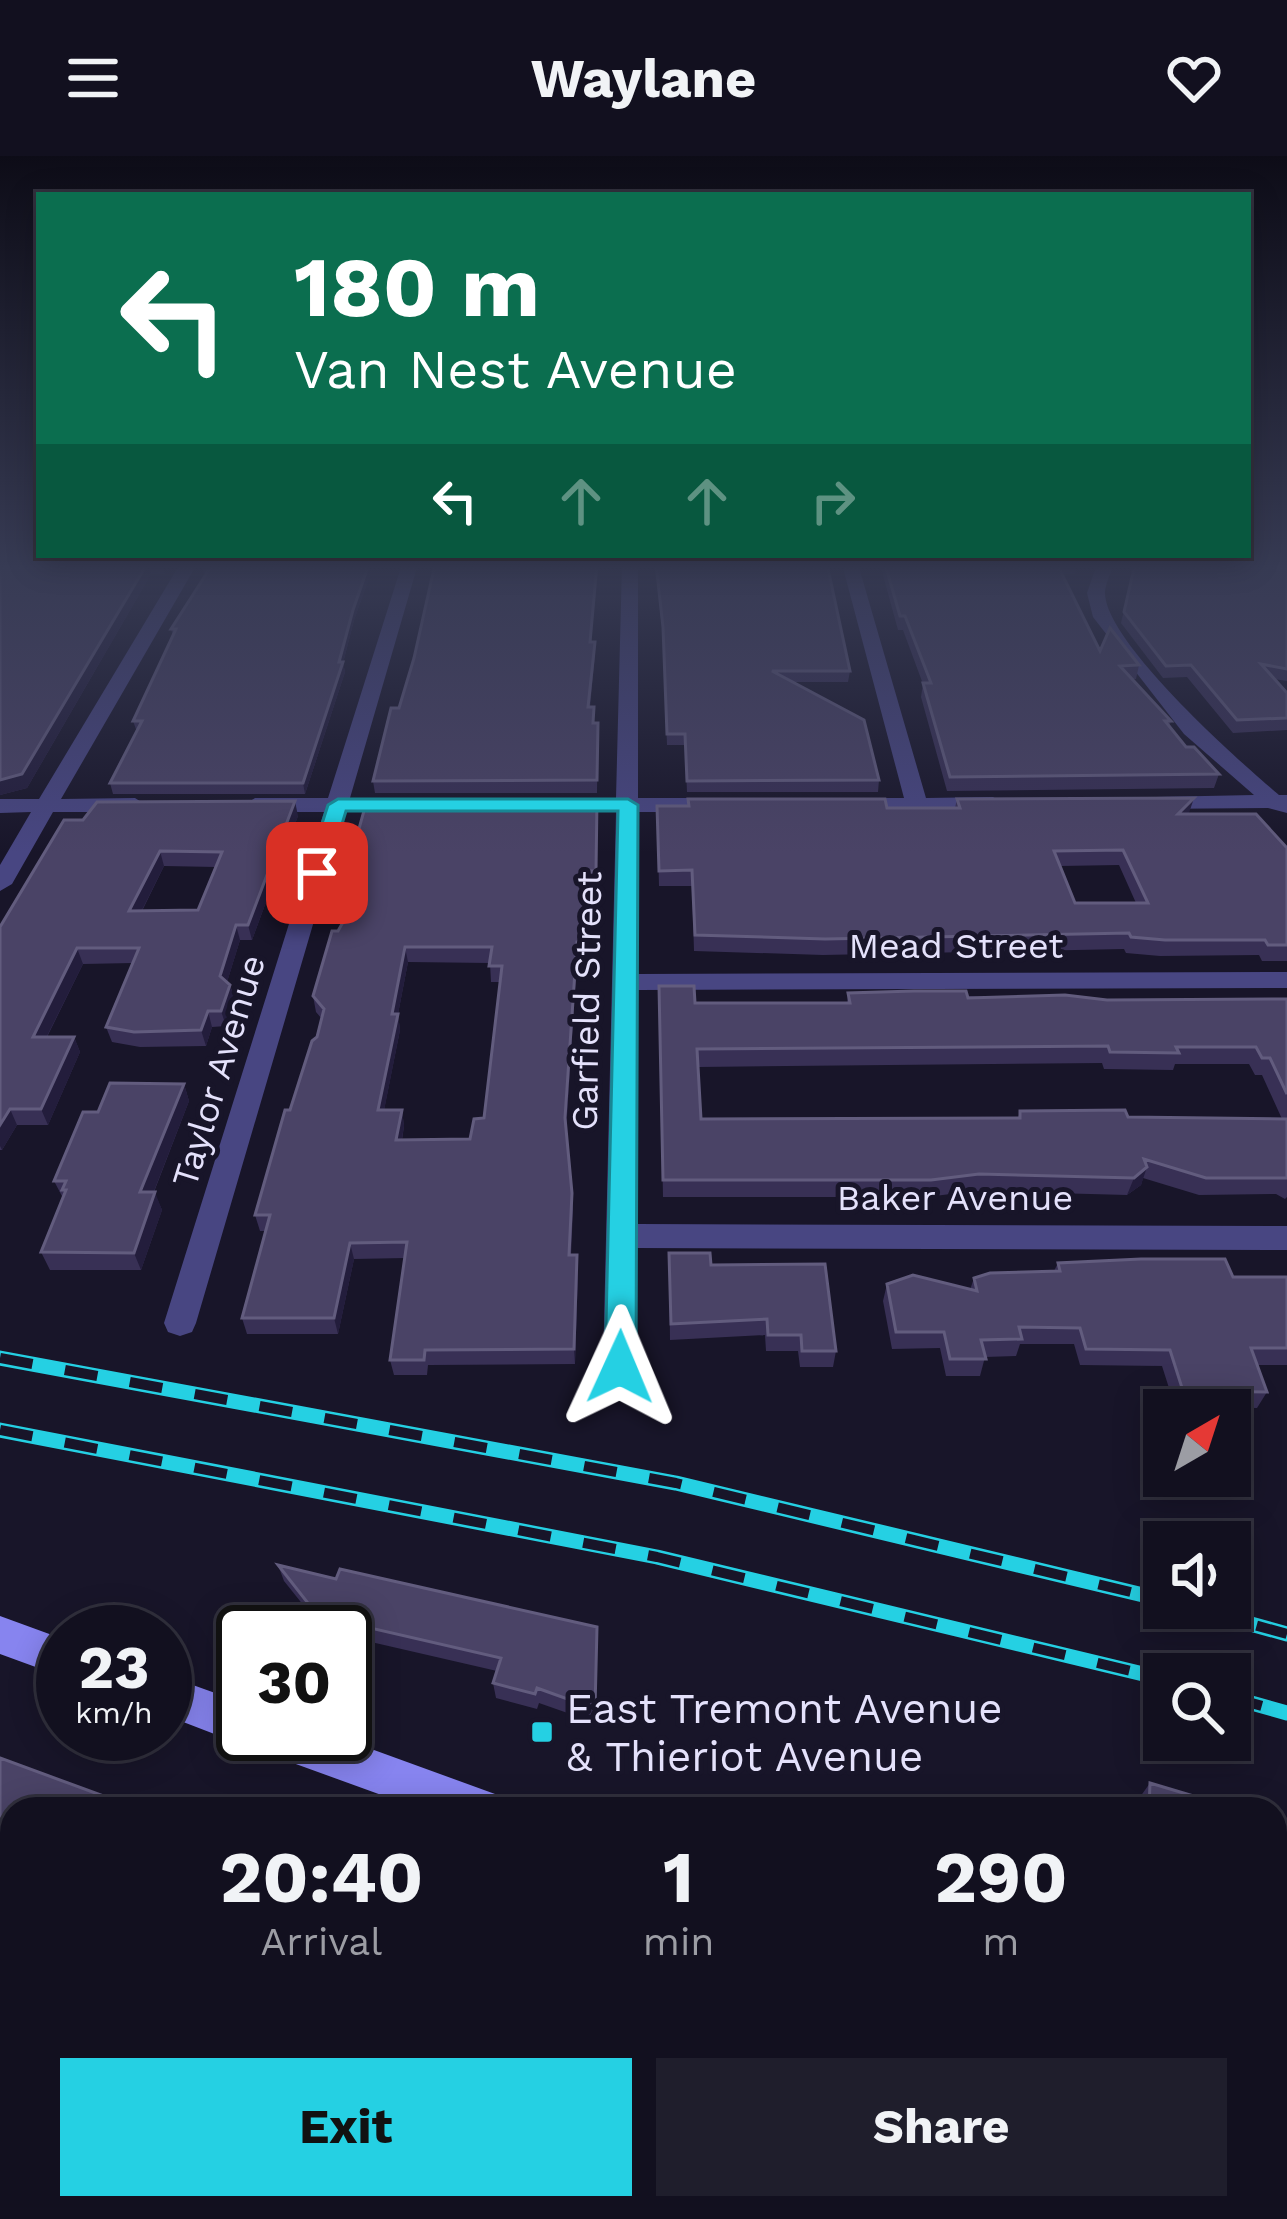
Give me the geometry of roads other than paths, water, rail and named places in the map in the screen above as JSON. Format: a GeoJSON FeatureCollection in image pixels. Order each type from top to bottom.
{"type":"FeatureCollection","features":[{"type":"Feature","properties":{"kind":"main road"},"geometry":{"type":"LineString","coordinates":[[0,1635],[36,1648]]}},
{"type":"Feature","properties":{"kind":"main road"},"geometry":{"type":"LineString","coordinates":[[332,1761],[413,1797]]}},
{"type":"Feature","properties":{"kind":"street"},"geometry":{"type":"LineString","coordinates":[[0,884],[133,660]]}},
{"type":"Feature","properties":{"kind":"street","name":"Taylor Avenue"},"geometry":{"type":"LineString","coordinates":[[180,1323],[381,660]]}},
{"type":"Feature","properties":{"kind":"street","name":"Garfield Street"},"geometry":{"type":"LineString","coordinates":[[620,1367],[629,660]]}},
{"type":"Feature","properties":{"kind":"street"},"geometry":{"type":"LineString","coordinates":[[877,660],[917,805]]}},
{"type":"Feature","properties":{"kind":"street"},"geometry":{"type":"LineString","coordinates":[[1136,660],[1183,721],[1283,805]]}},
{"type":"Feature","properties":{"kind":"street"},"geometry":{"type":"LineString","coordinates":[[826,805],[1010,804]]}},
{"type":"Feature","properties":{"kind":"street"},"geometry":{"type":"LineString","coordinates":[[1127,804],[1283,805]]}},
{"type":"Feature","properties":{"kind":"street"},"geometry":{"type":"LineString","coordinates":[[225,805],[426,805]]}},
{"type":"Feature","properties":{"kind":"street"},"geometry":{"type":"LineString","coordinates":[[537,805],[757,805]]}},
{"type":"Feature","properties":{"kind":"street"},"geometry":{"type":"LineString","coordinates":[[0,806],[158,806]]}},
{"type":"Feature","properties":{"kind":"street","name":"Mead Street"},"geometry":{"type":"LineString","coordinates":[[626,982],[1287,980]]}},
{"type":"Feature","properties":{"kind":"street","name":"Baker Avenue"},"geometry":{"type":"LineString","coordinates":[[622,1236],[1287,1238]]}},
{"type":"Feature","properties":{"kind":"railway"},"geometry":{"type":"LineString","coordinates":[[0,1358],[676,1483],[1143,1595]]}},
{"type":"Feature","properties":{"kind":"railway"},"geometry":{"type":"LineString","coordinates":[[0,1430],[657,1557],[1143,1674]]}},
{"type":"Feature","properties":{"kind":"railway"},"geometry":{"type":"LineString","coordinates":[[1251,1624],[1287,1634]]}},
{"type":"Feature","properties":{"kind":"railway"},"geometry":{"type":"LineString","coordinates":[[1251,1703],[1287,1713]]}},
{"type":"Feature","properties":{"kind":"place","name":"East Tremont Avenue & Thieriot Avenue"},"geometry":{"type":"Point","coordinates":[542,1732]}}]}
